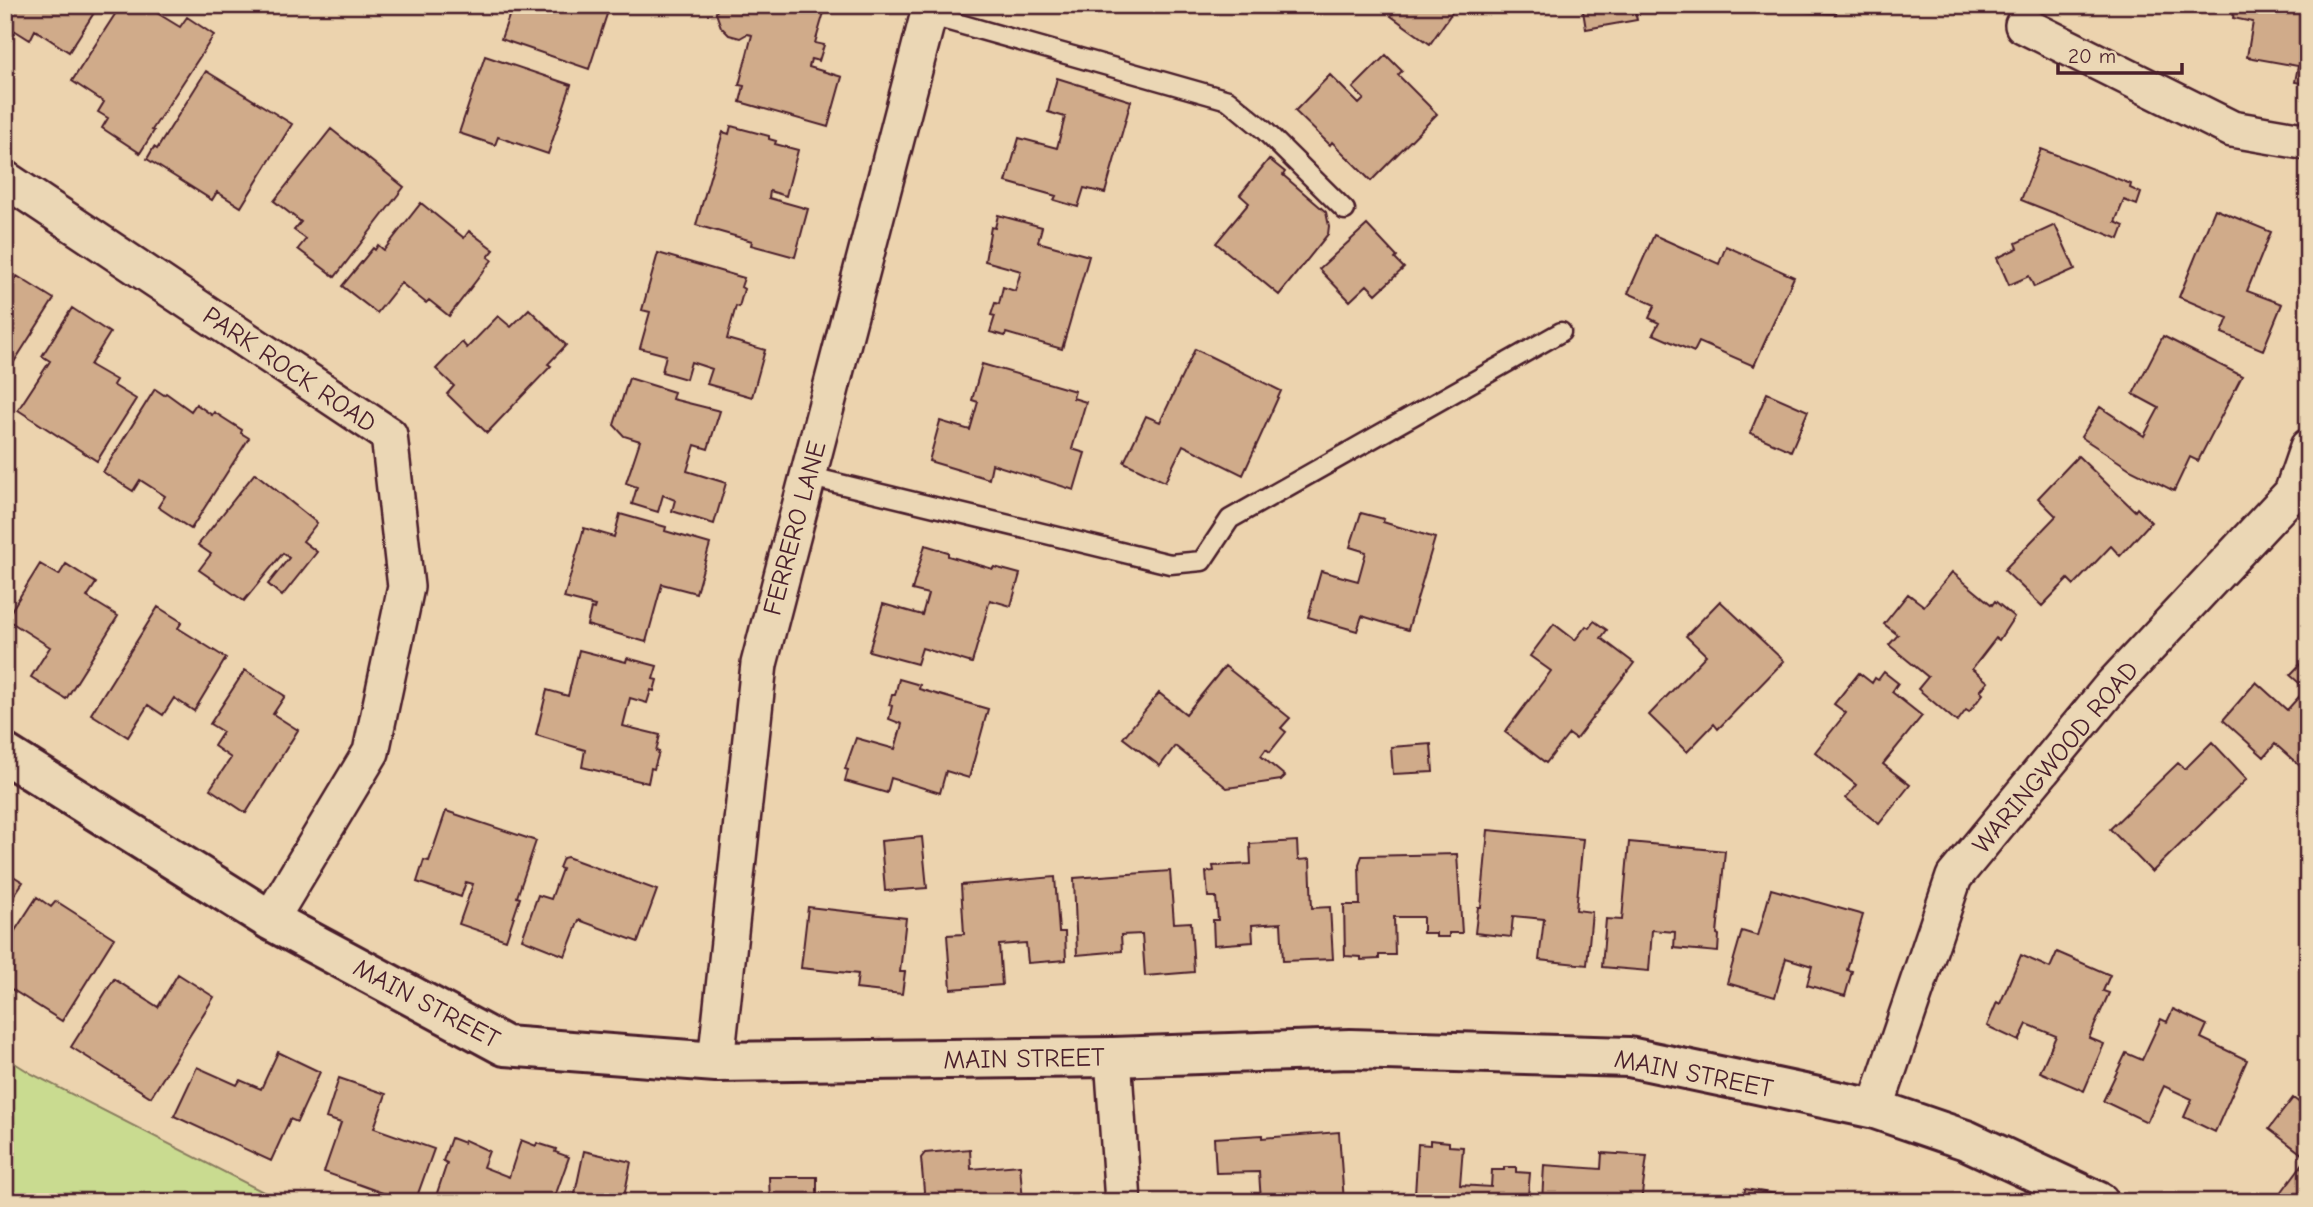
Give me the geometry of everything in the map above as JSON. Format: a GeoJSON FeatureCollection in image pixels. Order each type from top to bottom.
{"type":"FeatureCollection","features":[{"type":"Feature","properties":{"kind":"street","name":"FERRERO LANE"},"geometry":{"type":"LineString","coordinates":[[716,1062],[759,664],[929,10]]}},
{"type":"Feature","properties":{"kind":"street"},"geometry":{"type":"LineString","coordinates":[[2023,25],[2232,129],[2308,142]]}},
{"type":"Feature","properties":{"kind":"street","name":"PARK ROCK ROAD"},"geometry":{"type":"LineString","coordinates":[[5,179],[389,435],[406,587],[371,752],[270,920]]}},
{"type":"Feature","properties":{"kind":"street","name":"WARINGWOOD ROAD"},"geometry":{"type":"LineString","coordinates":[[1875,1109],[1954,877],[2110,688],[2292,493],[2308,447]]}},
{"type":"Feature","properties":{"kind":"street","name":"MAIN STREET"},"geometry":{"type":"LineString","coordinates":[[5,754],[270,920],[505,1046],[716,1062],[1113,1057],[1350,1049],[1629,1057],[1875,1109],[1966,1140],[2099,1202]]}},
{"type":"Feature","properties":{"kind":"street"},"geometry":{"type":"LineString","coordinates":[[1113,1057],[1122,1202]]}},
{"type":"Feature","properties":{"kind":"lane"},"geometry":{"type":"LineString","coordinates":[[929,10],[1228,100],[1264,129],[1345,210]]}},
{"type":"Feature","properties":{"kind":"lane"},"geometry":{"type":"LineString","coordinates":[[807,476],[1170,564],[1202,561],[1230,519],[1561,332]]}},
{"type":"Feature","properties":{"kind":"green space"},"geometry":{"type":"Polygon","coordinates":[[[5,1057],[32,1074],[283,1202],[5,1202],[5,1057]]]}},
{"type":"Feature","properties":{"kind":"building"},"geometry":{"type":"Polygon","coordinates":[[[5,5],[99,5],[69,52],[35,30],[30,40],[14,30],[5,44],[5,5]]]}},
{"type":"Feature","properties":{"kind":"building"},"geometry":{"type":"Polygon","coordinates":[[[121,5],[140,5],[180,27],[187,17],[214,35],[140,153],[102,128],[108,118],[98,112],[104,102],[72,81],[121,5]]]}},
{"type":"Feature","properties":{"kind":"building"},"geometry":{"type":"Polygon","coordinates":[[[513,5],[610,5],[589,69],[501,39],[513,5]]]}},
{"type":"Feature","properties":{"kind":"building"},"geometry":{"type":"Polygon","coordinates":[[[718,5],[813,5],[825,9],[815,43],[824,45],[819,61],[811,59],[809,67],[842,77],[828,127],[740,102],[744,86],[739,85],[752,35],[747,34],[740,38],[729,35],[721,27],[716,13],[718,5]]]}},
{"type":"Feature","properties":{"kind":"building"},"geometry":{"type":"Polygon","coordinates":[[[1399,5],[1457,5],[1430,44],[1391,16],[1399,5]]]}},
{"type":"Feature","properties":{"kind":"building"},"geometry":{"type":"Polygon","coordinates":[[[1582,5],[1634,5],[1637,20],[1586,29],[1582,5]]]}},
{"type":"Feature","properties":{"kind":"building"},"geometry":{"type":"Polygon","coordinates":[[[1788,5],[1837,5],[1836,14],[1788,11],[1788,5]]]}},
{"type":"Feature","properties":{"kind":"building"},"geometry":{"type":"Polygon","coordinates":[[[2235,5],[2308,5],[2308,84],[2295,82],[2298,66],[2247,57],[2253,22],[2233,18],[2235,5]]]}},
{"type":"Feature","properties":{"kind":"building"},"geometry":{"type":"Polygon","coordinates":[[[1386,55],[1402,71],[1398,75],[1437,114],[1371,181],[1332,142],[1330,145],[1295,111],[1330,75],[1359,104],[1364,99],[1353,88],[1386,55]]]}},
{"type":"Feature","properties":{"kind":"building"},"geometry":{"type":"Polygon","coordinates":[[[485,56],[571,85],[548,154],[498,137],[495,145],[459,133],[485,56]]]}},
{"type":"Feature","properties":{"kind":"building"},"geometry":{"type":"Polygon","coordinates":[[[206,71],[292,124],[241,207],[217,192],[212,200],[147,159],[154,147],[157,149],[206,71]]]}},
{"type":"Feature","properties":{"kind":"building"},"geometry":{"type":"Polygon","coordinates":[[[1057,78],[1131,101],[1105,193],[1084,188],[1078,207],[1054,200],[1056,196],[1006,182],[1019,138],[1057,148],[1065,117],[1048,112],[1057,78]]]}},
{"type":"Feature","properties":{"kind":"building"},"geometry":{"type":"Polygon","coordinates":[[[731,126],[769,136],[769,139],[776,141],[775,144],[798,150],[786,196],[770,191],[769,198],[808,209],[795,257],[751,245],[752,241],[696,225],[723,132],[729,134],[731,126]]]}},
{"type":"Feature","properties":{"kind":"building"},"geometry":{"type":"Polygon","coordinates":[[[331,129],[404,187],[335,277],[298,249],[306,239],[294,230],[301,222],[274,201],[331,129]]]}},
{"type":"Feature","properties":{"kind":"building"},"geometry":{"type":"Polygon","coordinates":[[[2041,149],[2131,184],[2130,188],[2141,193],[2137,205],[2124,200],[2115,222],[2124,226],[2119,239],[2021,200],[2041,149]]]}},
{"type":"Feature","properties":{"kind":"building"},"geometry":{"type":"Polygon","coordinates":[[[1269,159],[1285,172],[1283,175],[1326,212],[1329,226],[1328,234],[1279,295],[1216,243],[1249,203],[1240,195],[1269,159]]]}},
{"type":"Feature","properties":{"kind":"building"},"geometry":{"type":"Polygon","coordinates":[[[421,203],[464,238],[469,231],[494,250],[488,257],[492,260],[449,316],[429,300],[426,303],[401,283],[377,313],[342,286],[373,248],[375,250],[378,245],[384,250],[421,203]]]}},
{"type":"Feature","properties":{"kind":"building"},"geometry":{"type":"Polygon","coordinates":[[[2215,209],[2271,232],[2247,291],[2282,304],[2263,350],[2222,333],[2228,318],[2179,297],[2215,209]]]}},
{"type":"Feature","properties":{"kind":"building"},"geometry":{"type":"Polygon","coordinates":[[[998,215],[1042,227],[1038,242],[1089,256],[1062,349],[1006,333],[1005,336],[990,332],[995,316],[991,315],[995,303],[999,304],[1003,287],[1015,291],[1021,271],[985,261],[991,227],[995,228],[998,215]]]}},
{"type":"Feature","properties":{"kind":"building"},"geometry":{"type":"Polygon","coordinates":[[[1367,225],[1404,268],[1376,294],[1367,285],[1350,301],[1319,269],[1367,225]]]}},
{"type":"Feature","properties":{"kind":"building"},"geometry":{"type":"Polygon","coordinates":[[[2055,225],[2075,269],[2034,287],[2029,276],[2009,285],[1997,258],[2018,248],[2016,243],[2055,225]]]}},
{"type":"Feature","properties":{"kind":"building"},"geometry":{"type":"Polygon","coordinates":[[[1654,235],[1719,264],[1726,246],[1794,277],[1754,366],[1699,342],[1694,352],[1653,334],[1659,323],[1649,318],[1655,305],[1628,293],[1654,235]]]}},
{"type":"Feature","properties":{"kind":"building"},"geometry":{"type":"Polygon","coordinates":[[[658,253],[744,278],[739,307],[736,306],[727,339],[765,350],[752,397],[707,384],[712,369],[691,362],[686,379],[662,372],[666,355],[640,348],[650,312],[642,310],[658,253]]]}},
{"type":"Feature","properties":{"kind":"building"},"geometry":{"type":"Polygon","coordinates":[[[17,276],[54,299],[5,376],[5,283],[10,286],[17,276]]]}},
{"type":"Feature","properties":{"kind":"building"},"geometry":{"type":"Polygon","coordinates":[[[72,308],[110,333],[90,365],[116,380],[113,385],[136,399],[97,461],[18,410],[50,361],[42,356],[72,308]]]}},
{"type":"Feature","properties":{"kind":"building"},"geometry":{"type":"Polygon","coordinates":[[[529,309],[566,345],[548,364],[551,366],[487,433],[447,394],[454,386],[436,369],[462,342],[467,348],[498,316],[511,327],[529,309]]]}},
{"type":"Feature","properties":{"kind":"building"},"geometry":{"type":"Polygon","coordinates":[[[2163,336],[2242,376],[2198,461],[2190,457],[2174,491],[2130,469],[2081,437],[2100,407],[2144,436],[2159,408],[2133,394],[2163,336]]]}},
{"type":"Feature","properties":{"kind":"building"},"geometry":{"type":"Polygon","coordinates":[[[1195,349],[1281,391],[1243,475],[1183,445],[1165,482],[1124,462],[1146,416],[1160,422],[1195,349]]]}},
{"type":"Feature","properties":{"kind":"building"},"geometry":{"type":"Polygon","coordinates":[[[982,364],[1075,391],[1073,398],[1086,402],[1072,449],[1085,453],[1074,490],[992,464],[989,479],[929,461],[940,421],[970,430],[978,402],[972,400],[982,364]]]}},
{"type":"Feature","properties":{"kind":"building"},"geometry":{"type":"Polygon","coordinates":[[[629,378],[674,392],[672,399],[720,411],[708,449],[695,445],[687,471],[726,483],[714,524],[672,511],[675,500],[663,495],[658,512],[632,504],[637,487],[626,483],[640,441],[624,436],[614,425],[629,378]]]}},
{"type":"Feature","properties":{"kind":"building"},"geometry":{"type":"Polygon","coordinates":[[[155,389],[164,395],[166,393],[191,411],[196,404],[212,415],[214,412],[242,430],[241,433],[249,438],[191,529],[158,507],[165,496],[140,480],[133,491],[103,472],[155,389]]]}},
{"type":"Feature","properties":{"kind":"building"},"geometry":{"type":"Polygon","coordinates":[[[1767,393],[1808,411],[1791,451],[1750,433],[1767,393]]]}},
{"type":"Feature","properties":{"kind":"building"},"geometry":{"type":"Polygon","coordinates":[[[2078,456],[2135,511],[2137,508],[2151,522],[2120,556],[2111,546],[2074,585],[2068,579],[2042,606],[2004,570],[2056,516],[2038,498],[2078,456]]]}},
{"type":"Feature","properties":{"kind":"building"},"geometry":{"type":"Polygon","coordinates":[[[255,473],[317,523],[303,541],[317,552],[282,596],[268,584],[289,558],[283,553],[244,601],[199,570],[211,554],[198,545],[255,473]]]}},
{"type":"Feature","properties":{"kind":"building"},"geometry":{"type":"Polygon","coordinates":[[[1361,513],[1435,538],[1408,630],[1362,616],[1357,631],[1308,617],[1321,571],[1358,581],[1366,552],[1350,547],[1361,513]]]}},
{"type":"Feature","properties":{"kind":"building"},"geometry":{"type":"Polygon","coordinates":[[[620,514],[666,527],[665,531],[710,544],[696,593],[662,584],[646,642],[587,625],[591,608],[594,609],[595,606],[564,598],[584,528],[614,537],[620,514]]]}},
{"type":"Feature","properties":{"kind":"building"},"geometry":{"type":"Polygon","coordinates":[[[925,545],[948,552],[948,556],[1020,574],[1011,606],[990,600],[972,663],[922,648],[917,664],[869,651],[883,604],[922,615],[928,594],[912,590],[925,545]]]}},
{"type":"Feature","properties":{"kind":"building"},"geometry":{"type":"Polygon","coordinates":[[[40,564],[59,575],[66,564],[96,583],[87,597],[118,616],[66,699],[31,677],[50,647],[6,619],[40,564]]]}},
{"type":"Feature","properties":{"kind":"building"},"geometry":{"type":"Polygon","coordinates":[[[1952,572],[1992,605],[1995,601],[2014,617],[1999,640],[1996,638],[1972,669],[1988,682],[1980,691],[1983,694],[1957,722],[1918,689],[1928,677],[1889,645],[1898,635],[1884,624],[1908,594],[1924,606],[1952,572]]]}},
{"type":"Feature","properties":{"kind":"building"},"geometry":{"type":"Polygon","coordinates":[[[1720,601],[1784,661],[1718,729],[1714,724],[1687,752],[1649,715],[1706,655],[1686,636],[1720,601]]]}},
{"type":"Feature","properties":{"kind":"building"},"geometry":{"type":"Polygon","coordinates":[[[158,607],[182,622],[178,628],[226,658],[194,711],[174,698],[163,715],[148,705],[128,737],[91,714],[158,607]]]}},
{"type":"Feature","properties":{"kind":"building"},"geometry":{"type":"Polygon","coordinates":[[[1594,621],[1607,630],[1601,638],[1634,663],[1576,739],[1569,734],[1546,763],[1505,732],[1551,671],[1530,656],[1554,624],[1575,640],[1586,626],[1589,628],[1594,621]]]}},
{"type":"Feature","properties":{"kind":"building"},"geometry":{"type":"Polygon","coordinates":[[[579,650],[626,662],[627,658],[657,666],[653,679],[657,680],[654,691],[651,690],[647,703],[630,698],[623,726],[660,735],[656,751],[659,752],[654,769],[651,768],[648,783],[582,767],[585,750],[536,735],[547,690],[568,696],[579,650]]]}},
{"type":"Feature","properties":{"kind":"building"},"geometry":{"type":"Polygon","coordinates":[[[2308,656],[2308,773],[2275,744],[2264,757],[2223,720],[2256,682],[2287,710],[2306,689],[2290,675],[2308,656]]]}},
{"type":"Feature","properties":{"kind":"building"},"geometry":{"type":"Polygon","coordinates":[[[1225,666],[1290,718],[1281,728],[1286,732],[1270,752],[1266,749],[1261,756],[1285,776],[1281,780],[1227,788],[1175,746],[1160,766],[1123,738],[1159,693],[1186,714],[1225,666]]]}},
{"type":"Feature","properties":{"kind":"building"},"geometry":{"type":"Polygon","coordinates":[[[245,670],[285,696],[273,714],[298,730],[246,813],[210,789],[231,758],[214,746],[223,732],[210,724],[245,670]]]}},
{"type":"Feature","properties":{"kind":"building"},"geometry":{"type":"Polygon","coordinates":[[[1884,672],[1898,683],[1892,692],[1922,716],[1883,764],[1910,785],[1879,824],[1846,798],[1856,785],[1815,752],[1846,713],[1834,704],[1859,673],[1872,683],[1884,672]]]}},
{"type":"Feature","properties":{"kind":"building"},"geometry":{"type":"Polygon","coordinates":[[[899,679],[920,685],[919,689],[988,709],[969,778],[946,771],[940,793],[891,778],[887,793],[845,781],[848,770],[845,769],[856,738],[895,749],[902,724],[889,719],[892,706],[889,705],[899,679]]]}},
{"type":"Feature","properties":{"kind":"building"},"geometry":{"type":"Polygon","coordinates":[[[2212,742],[2247,779],[2152,872],[2110,829],[2178,763],[2185,769],[2212,742]]]}},
{"type":"Feature","properties":{"kind":"building"},"geometry":{"type":"Polygon","coordinates":[[[1431,744],[1433,772],[1393,774],[1391,747],[1431,744]]]}},
{"type":"Feature","properties":{"kind":"building"},"geometry":{"type":"Polygon","coordinates":[[[446,811],[536,841],[506,940],[459,924],[473,884],[466,882],[461,897],[417,882],[424,860],[429,861],[446,811]]]}},
{"type":"Feature","properties":{"kind":"building"},"geometry":{"type":"Polygon","coordinates":[[[1488,830],[1583,839],[1576,910],[1592,912],[1587,965],[1539,960],[1544,919],[1513,916],[1511,937],[1475,933],[1478,907],[1481,907],[1488,830]]]}},
{"type":"Feature","properties":{"kind":"building"},"geometry":{"type":"Polygon","coordinates":[[[922,837],[927,888],[885,891],[881,841],[922,837]]]}},
{"type":"Feature","properties":{"kind":"building"},"geometry":{"type":"Polygon","coordinates":[[[1297,841],[1298,860],[1310,859],[1312,908],[1330,907],[1333,959],[1283,961],[1281,923],[1252,925],[1253,942],[1214,945],[1213,920],[1218,920],[1216,897],[1208,897],[1206,872],[1214,871],[1213,866],[1251,864],[1250,844],[1297,841]]]}},
{"type":"Feature","properties":{"kind":"building"},"geometry":{"type":"Polygon","coordinates":[[[1629,842],[1725,851],[1717,934],[1718,952],[1674,948],[1675,932],[1652,930],[1649,971],[1602,967],[1606,919],[1622,920],[1629,842]]]}},
{"type":"Feature","properties":{"kind":"building"},"geometry":{"type":"Polygon","coordinates":[[[1457,854],[1462,933],[1436,937],[1436,933],[1423,933],[1423,917],[1394,917],[1395,955],[1379,955],[1379,959],[1361,960],[1361,957],[1345,956],[1344,905],[1360,905],[1359,864],[1362,856],[1457,854]]]}},
{"type":"Feature","properties":{"kind":"building"},"geometry":{"type":"Polygon","coordinates":[[[567,857],[657,890],[638,942],[579,920],[565,956],[522,939],[538,895],[551,899],[562,869],[559,868],[563,858],[567,857]]]}},
{"type":"Feature","properties":{"kind":"building"},"geometry":{"type":"Polygon","coordinates":[[[5,871],[23,882],[5,905],[5,871]]]}},
{"type":"Feature","properties":{"kind":"building"},"geometry":{"type":"Polygon","coordinates":[[[1170,871],[1174,923],[1191,922],[1194,972],[1145,976],[1142,934],[1121,935],[1122,951],[1077,955],[1074,878],[1170,871]]]}},
{"type":"Feature","properties":{"kind":"building"},"geometry":{"type":"Polygon","coordinates":[[[1055,877],[1059,932],[1065,932],[1066,960],[1028,963],[1026,943],[999,945],[1002,985],[951,989],[947,935],[964,934],[961,885],[1055,877]]]}},
{"type":"Feature","properties":{"kind":"building"},"geometry":{"type":"Polygon","coordinates":[[[1771,889],[1863,915],[1847,970],[1852,971],[1845,996],[1807,985],[1812,966],[1786,958],[1775,997],[1727,983],[1742,931],[1758,936],[1771,889]]]}},
{"type":"Feature","properties":{"kind":"building"},"geometry":{"type":"Polygon","coordinates":[[[37,897],[51,907],[56,901],[114,938],[62,1021],[5,985],[5,946],[37,897]]]}},
{"type":"Feature","properties":{"kind":"building"},"geometry":{"type":"Polygon","coordinates":[[[808,907],[906,918],[900,972],[905,972],[902,994],[856,989],[858,974],[801,968],[808,907]]]}},
{"type":"Feature","properties":{"kind":"building"},"geometry":{"type":"Polygon","coordinates":[[[2057,952],[2110,975],[2103,991],[2109,993],[2089,1038],[2104,1044],[2084,1091],[2040,1072],[2056,1036],[2027,1024],[2019,1041],[1987,1026],[1997,1002],[2000,1004],[2021,955],[2050,968],[2057,952]]]}},
{"type":"Feature","properties":{"kind":"building"},"geometry":{"type":"Polygon","coordinates":[[[178,974],[214,997],[151,1097],[71,1047],[114,979],[158,1007],[178,974]]]}},
{"type":"Feature","properties":{"kind":"building"},"geometry":{"type":"Polygon","coordinates":[[[2173,1009],[2207,1025],[2201,1038],[2247,1060],[2215,1132],[2184,1117],[2192,1099],[2164,1086],[2147,1122],[2103,1101],[2126,1053],[2142,1060],[2161,1019],[2167,1022],[2173,1009]]]}},
{"type":"Feature","properties":{"kind":"building"},"geometry":{"type":"Polygon","coordinates":[[[278,1052],[320,1072],[297,1122],[290,1119],[271,1161],[174,1116],[197,1067],[237,1085],[240,1080],[261,1089],[278,1052]]]}},
{"type":"Feature","properties":{"kind":"building"},"geometry":{"type":"Polygon","coordinates":[[[339,1078],[386,1094],[374,1128],[434,1149],[415,1202],[408,1202],[324,1172],[341,1123],[326,1118],[339,1078]]]}},
{"type":"Feature","properties":{"kind":"building"},"geometry":{"type":"Polygon","coordinates":[[[2293,1098],[2308,1109],[2308,1202],[2274,1202],[2307,1158],[2269,1129],[2293,1098]]]}},
{"type":"Feature","properties":{"kind":"building"},"geometry":{"type":"Polygon","coordinates":[[[1339,1132],[1344,1202],[1261,1202],[1259,1172],[1216,1173],[1214,1138],[1262,1135],[1262,1138],[1339,1132]]]}},
{"type":"Feature","properties":{"kind":"building"},"geometry":{"type":"Polygon","coordinates":[[[451,1138],[464,1143],[465,1140],[489,1151],[483,1167],[509,1177],[521,1140],[556,1149],[555,1152],[569,1157],[553,1202],[434,1202],[447,1163],[443,1161],[451,1138]]]}},
{"type":"Feature","properties":{"kind":"building"},"geometry":{"type":"Polygon","coordinates":[[[1430,1140],[1463,1147],[1460,1185],[1491,1187],[1492,1170],[1516,1167],[1516,1172],[1530,1173],[1528,1196],[1523,1196],[1523,1202],[1427,1202],[1428,1195],[1415,1195],[1418,1144],[1430,1145],[1430,1140]]]}},
{"type":"Feature","properties":{"kind":"building"},"geometry":{"type":"Polygon","coordinates":[[[970,1149],[971,1169],[1020,1165],[1023,1202],[925,1202],[921,1158],[925,1153],[970,1149]]]}},
{"type":"Feature","properties":{"kind":"building"},"geometry":{"type":"Polygon","coordinates":[[[584,1151],[631,1162],[623,1202],[589,1202],[574,1198],[584,1151]]]}},
{"type":"Feature","properties":{"kind":"building"},"geometry":{"type":"Polygon","coordinates":[[[1602,1153],[1647,1156],[1641,1202],[1542,1202],[1544,1165],[1601,1169],[1602,1153]]]}},
{"type":"Feature","properties":{"kind":"building"},"geometry":{"type":"Polygon","coordinates":[[[769,1177],[817,1177],[817,1202],[770,1202],[769,1177]]]}},
{"type":"Feature","properties":{"kind":"building"},"geometry":{"type":"Polygon","coordinates":[[[1745,1189],[1795,1197],[1794,1202],[1743,1202],[1745,1189]]]}},
{"type":"Feature","properties":{"kind":"building"},"geometry":{"type":"Polygon","coordinates":[[[702,1198],[738,1198],[738,1202],[702,1202],[702,1198]]]}}]}
